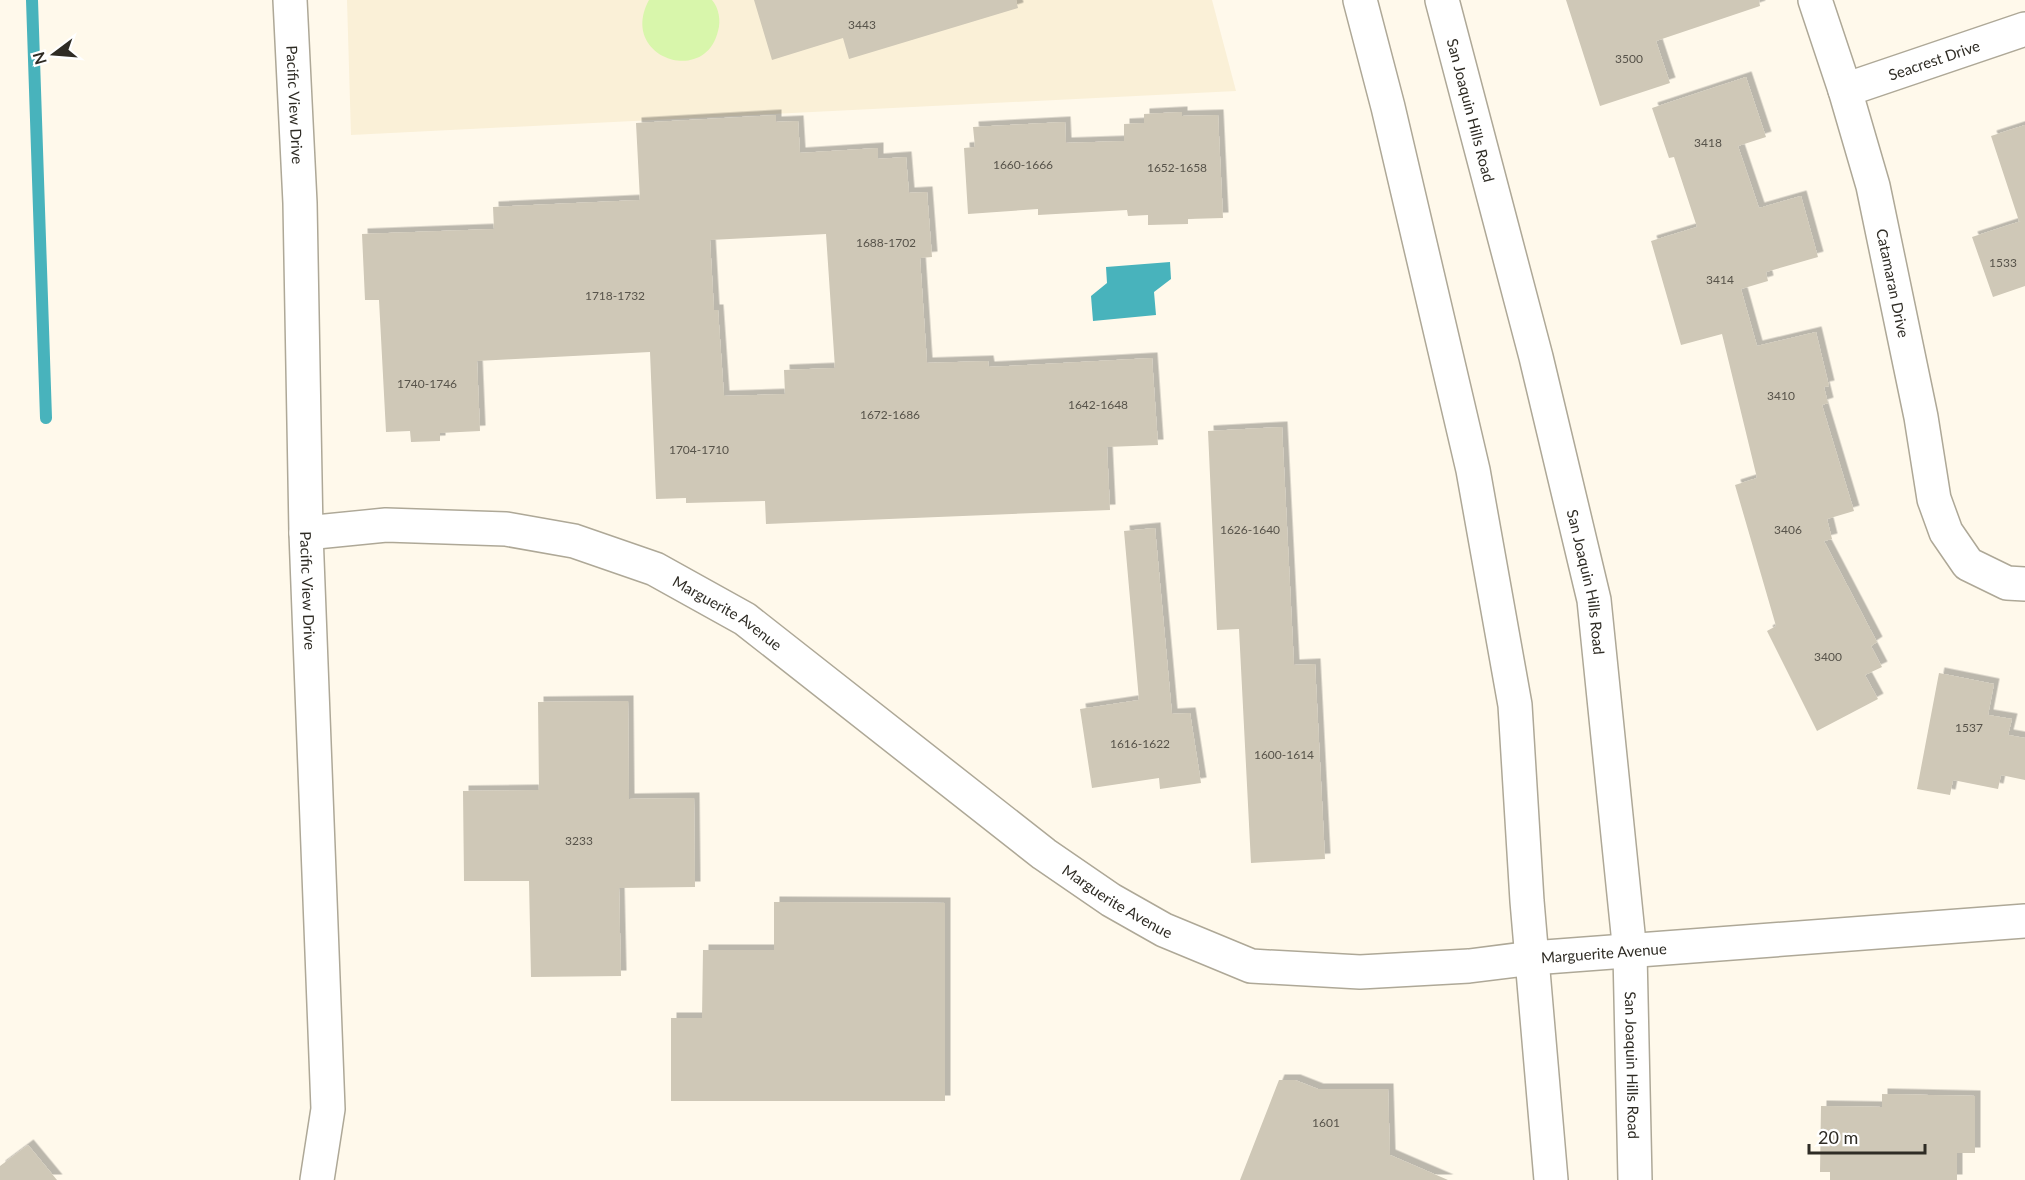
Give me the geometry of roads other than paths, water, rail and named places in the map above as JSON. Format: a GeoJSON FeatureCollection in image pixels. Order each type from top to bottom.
{"type":"FeatureCollection","features":[{"type":"Feature","properties":{"kind":"street","name":"Pacific View Drive"},"geometry":{"type":"LineString","coordinates":[[290,0],[300,203],[306,533],[328,1110],[317,1180]]}},
{"type":"Feature","properties":{"kind":"street"},"geometry":{"type":"LineString","coordinates":[[1360,0],[1391,118],[1473,470],[1515,705],[1532,958],[1551,1180]]}},
{"type":"Feature","properties":{"kind":"street","name":"San Joaquin Hills Road"},"geometry":{"type":"LineString","coordinates":[[1442,0],[1536,357],[1593,600],[1630,953],[1635,1180]]}},
{"type":"Feature","properties":{"kind":"street","name":"Catamaran Drive"},"geometry":{"type":"LineString","coordinates":[[1815,0],[1845,90],[1875,198],[1922,417],[1934,499],[1947,532],[1968,564],[2007,584],[2025,584]]}},
{"type":"Feature","properties":{"kind":"street","name":"Seacrest Drive"},"geometry":{"type":"LineString","coordinates":[[1845,90],[2025,29]]}},
{"type":"Feature","properties":{"kind":"street","name":"Marguerite Avenue"},"geometry":{"type":"LineString","coordinates":[[306,533],[386,525],[506,529],[574,541],[655,569],[745,619],[1044,854],[1111,900],[1164,930],[1251,966],[1360,972],[1469,966],[1532,958],[1630,953],[2025,921]]}},
{"type":"Feature","properties":{"kind":"water"},"geometry":{"type":"Polygon","coordinates":[[[1170,262],[1171,279],[1154,292],[1156,315],[1093,321],[1091,296],[1107,283],[1106,267],[1170,262]]]}},
{"type":"Feature","properties":{"kind":"waterway"},"geometry":{"type":"LineString","coordinates":[[32,0],[46,418]]}}]}
